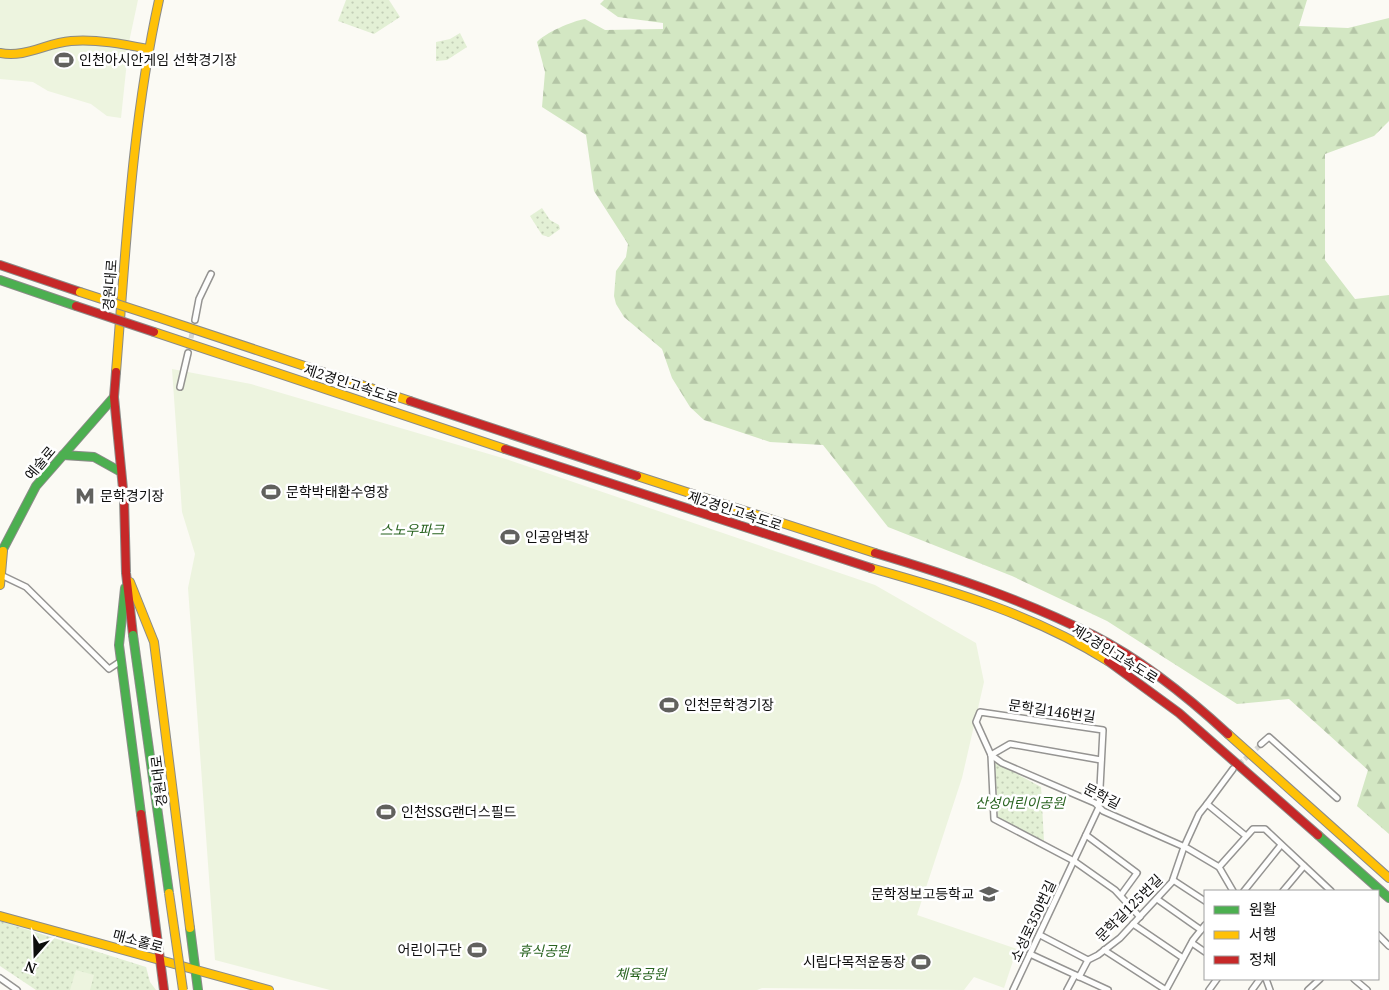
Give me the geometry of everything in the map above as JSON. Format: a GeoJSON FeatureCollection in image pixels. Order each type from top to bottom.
{"type":"FeatureCollection","features":[{"type":"Feature","properties":{"kind":"main road","name":"경원대로"},"geometry":{"type":"LineString","coordinates":[[159,0],[148,49],[132,176],[114,397],[121,472],[126,574],[133,635],[183,990]]}},
{"type":"Feature","properties":{"kind":"main road"},"geometry":{"type":"LineString","coordinates":[[0,53],[24,54],[70,41],[102,41],[148,49]]}},
{"type":"Feature","properties":{"kind":"main road","name":"제2경인고속도로"},"geometry":{"type":"LineString","coordinates":[[0,265],[846,545],[928,569],[1057,618],[1129,656],[1205,712],[1389,878]]}},
{"type":"Feature","properties":{"kind":"main road","name":"제2경인고속도로"},"geometry":{"type":"LineString","coordinates":[[0,280],[842,560],[948,590],[1052,630],[1089,649],[1182,713],[1389,898]]}},
{"type":"Feature","properties":{"kind":"main road","name":"예술로"},"geometry":{"type":"LineString","coordinates":[[1,553],[36,486],[114,397]]}},
{"type":"Feature","properties":{"kind":"main road"},"geometry":{"type":"LineString","coordinates":[[63,455],[79,454],[97,457],[110,463],[121,472]]}},
{"type":"Feature","properties":{"kind":"main road"},"geometry":{"type":"LineString","coordinates":[[0,585],[2,575],[1,553]]}},
{"type":"Feature","properties":{"kind":"main road","name":"경원대로"},"geometry":{"type":"LineString","coordinates":[[126,574],[119,645],[164,990]]}},
{"type":"Feature","properties":{"kind":"main road","name":"경원대로"},"geometry":{"type":"LineString","coordinates":[[126,574],[154,642],[198,990]]}},
{"type":"Feature","properties":{"kind":"main road","name":"매소홀로"},"geometry":{"type":"LineString","coordinates":[[0,916],[269,990]]}},
{"type":"Feature","properties":{"kind":"street"},"geometry":{"type":"LineString","coordinates":[[195,320],[199,299],[211,274]]}},
{"type":"Feature","properties":{"kind":"street"},"geometry":{"type":"LineString","coordinates":[[180,387],[188,353]]}},
{"type":"Feature","properties":{"kind":"street"},"geometry":{"type":"LineString","coordinates":[[2,575],[26,587],[109,669],[121,661]]}},
{"type":"Feature","properties":{"kind":"street","name":"문학길146번길"},"geometry":{"type":"LineString","coordinates":[[991,755],[976,722],[980,712],[1103,730],[1099,807]]}},
{"type":"Feature","properties":{"kind":"street"},"geometry":{"type":"LineString","coordinates":[[1261,744],[1269,738],[1336,798]]}},
{"type":"Feature","properties":{"kind":"street"},"geometry":{"type":"LineString","coordinates":[[1101,760],[1010,744],[991,755],[994,819],[1074,861],[1121,896],[1140,917]]}},
{"type":"Feature","properties":{"kind":"street","name":"문학길"},"geometry":{"type":"LineString","coordinates":[[991,755],[1029,776],[1095,803],[1099,807],[1184,847],[1219,867],[1232,890]]}},
{"type":"Feature","properties":{"kind":"street","name":"문학길125번길"},"geometry":{"type":"LineString","coordinates":[[1088,960],[1104,950],[1133,924],[1173,880],[1184,847],[1199,814],[1233,769]]}},
{"type":"Feature","properties":{"kind":"street"},"geometry":{"type":"LineString","coordinates":[[1207,804],[1246,836]]}},
{"type":"Feature","properties":{"kind":"street","name":"소성로350번길"},"geometry":{"type":"LineString","coordinates":[[1013,990],[1099,807]]}},
{"type":"Feature","properties":{"kind":"street"},"geometry":{"type":"LineString","coordinates":[[1219,867],[1253,829],[1265,829],[1330,890]]}},
{"type":"Feature","properties":{"kind":"street"},"geometry":{"type":"LineString","coordinates":[[1086,835],[1137,872],[1121,896]]}},
{"type":"Feature","properties":{"kind":"street"},"geometry":{"type":"LineString","coordinates":[[1245,890],[1281,845]]}},
{"type":"Feature","properties":{"kind":"street"},"geometry":{"type":"LineString","coordinates":[[1284,890],[1304,866]]}},
{"type":"Feature","properties":{"kind":"street"},"geometry":{"type":"LineString","coordinates":[[1173,880],[1204,900]]}},
{"type":"Feature","properties":{"kind":"street"},"geometry":{"type":"LineString","coordinates":[[1157,899],[1201,930]]}},
{"type":"Feature","properties":{"kind":"street"},"geometry":{"type":"LineString","coordinates":[[1133,924],[1183,958]]}},
{"type":"Feature","properties":{"kind":"street"},"geometry":{"type":"LineString","coordinates":[[1104,950],[1166,990],[1183,958],[1204,926]]}},
{"type":"Feature","properties":{"kind":"street"},"geometry":{"type":"LineString","coordinates":[[1040,935],[1088,960],[1067,990]]}},
{"type":"Feature","properties":{"kind":"street"},"geometry":{"type":"LineString","coordinates":[[1379,936],[1389,946]]}},
{"type":"Feature","properties":{"kind":"street"},"geometry":{"type":"LineString","coordinates":[[1192,943],[1204,951]]}},
{"type":"Feature","properties":{"kind":"street"},"geometry":{"type":"LineString","coordinates":[[1030,954],[1108,990]]}},
{"type":"Feature","properties":{"kind":"street"},"geometry":{"type":"LineString","coordinates":[[0,978],[17,990]]}},
{"type":"Feature","properties":{"kind":"street"},"geometry":{"type":"LineString","coordinates":[[1308,990],[1319,980]]}},
{"type":"Feature","properties":{"kind":"street"},"geometry":{"type":"LineString","coordinates":[[1355,980],[1367,990]]}},
{"type":"Feature","properties":{"kind":"green space","name":"인천아시안게임 선학경기장"},"geometry":{"type":"Polygon","coordinates":[[[0,0],[138,0],[129,42],[121,118],[107,116],[91,104],[48,91],[33,82],[0,79],[0,0]]]}},
{"type":"Feature","properties":{"kind":"green space"},"geometry":{"type":"Polygon","coordinates":[[[346,0],[389,0],[400,17],[374,34],[338,21],[346,0]]]}},
{"type":"Feature","properties":{"kind":"green space"},"geometry":{"type":"Polygon","coordinates":[[[604,0],[1307,0],[1299,26],[1348,28],[1389,18],[1389,121],[1374,136],[1325,154],[1325,260],[1355,299],[1389,295],[1389,834],[1357,806],[1368,770],[1289,699],[1237,704],[1107,621],[1012,576],[888,527],[823,445],[770,442],[704,420],[690,407],[672,378],[662,349],[624,317],[616,304],[614,296],[616,271],[626,257],[628,244],[594,191],[586,135],[542,107],[545,72],[537,42],[552,31],[585,19],[605,30],[663,29],[663,23],[618,17],[600,4],[604,0]]]}},
{"type":"Feature","properties":{"kind":"green space"},"geometry":{"type":"Polygon","coordinates":[[[460,33],[467,47],[447,60],[436,61],[436,42],[450,39],[460,33]]]}},
{"type":"Feature","properties":{"kind":"green space"},"geometry":{"type":"Polygon","coordinates":[[[542,208],[550,220],[559,225],[560,229],[549,237],[542,235],[530,216],[542,208]]]}},
{"type":"Feature","properties":{"kind":"green space","name":"인천문학경기장"},"geometry":{"type":"Polygon","coordinates":[[[172,369],[251,384],[506,459],[875,585],[976,643],[984,682],[962,778],[917,915],[1017,949],[1004,988],[974,977],[964,990],[762,988],[757,990],[330,990],[215,960],[188,588],[195,554],[182,512],[172,369]]]}},
{"type":"Feature","properties":{"kind":"green space","name":"산성어린이공원"},"geometry":{"type":"Polygon","coordinates":[[[995,762],[1041,787],[1044,841],[998,819],[995,762]]]}},
{"type":"Feature","properties":{"kind":"green space"},"geometry":{"type":"Polygon","coordinates":[[[0,921],[146,967],[150,982],[156,990],[36,990],[0,966],[0,921]]]}},
{"type":"Feature","properties":{"kind":"green space"},"geometry":{"type":"Polygon","coordinates":[[[76,970],[94,975],[90,990],[70,990],[76,970]]]}},
{"type":"Feature","properties":{"kind":"tunnel"},"geometry":{"type":"LineString","coordinates":[[188,353],[193,328]]}},
{"type":"Feature","properties":{"kind":"tunnel"},"geometry":{"type":"LineString","coordinates":[[1239,764],[1262,744]]}},
{"type":"Feature","properties":{"kind":"traffic: fast"},"geometry":{"type":"LineString","coordinates":[[0,280],[76,306]]}},
{"type":"Feature","properties":{"kind":"traffic: fast"},"geometry":{"type":"LineString","coordinates":[[0,555],[36,486],[114,397]]}},
{"type":"Feature","properties":{"kind":"traffic: fast"},"geometry":{"type":"LineString","coordinates":[[63,455],[94,457],[121,472]]}},
{"type":"Feature","properties":{"kind":"traffic: fast"},"geometry":{"type":"LineString","coordinates":[[125,588],[119,645],[141,814]]}},
{"type":"Feature","properties":{"kind":"traffic: fast"},"geometry":{"type":"LineString","coordinates":[[133,635],[169,893]]}},
{"type":"Feature","properties":{"kind":"traffic: fast"},"geometry":{"type":"LineString","coordinates":[[1318,835],[1389,898]]}},
{"type":"Feature","properties":{"kind":"traffic: fast"},"geometry":{"type":"LineString","coordinates":[[190,928],[198,990]]}},
{"type":"Feature","properties":{"kind":"traffic: slow"},"geometry":{"type":"LineString","coordinates":[[116,372],[136,138],[142,92],[159,0]]}},
{"type":"Feature","properties":{"kind":"traffic: slow"},"geometry":{"type":"LineString","coordinates":[[0,53],[19,54],[71,41],[110,42],[148,49]]}},
{"type":"Feature","properties":{"kind":"traffic: slow"},"geometry":{"type":"LineString","coordinates":[[80,292],[157,317]]}},
{"type":"Feature","properties":{"kind":"traffic: slow"},"geometry":{"type":"LineString","coordinates":[[157,317],[410,401]]}},
{"type":"Feature","properties":{"kind":"traffic: slow"},"geometry":{"type":"LineString","coordinates":[[154,332],[505,449]]}},
{"type":"Feature","properties":{"kind":"traffic: slow"},"geometry":{"type":"LineString","coordinates":[[637,476],[875,553]]}},
{"type":"Feature","properties":{"kind":"traffic: slow"},"geometry":{"type":"LineString","coordinates":[[0,585],[3,551]]}},
{"type":"Feature","properties":{"kind":"traffic: slow"},"geometry":{"type":"LineString","coordinates":[[871,568],[963,595],[1023,617],[1052,630],[1108,661]]}},
{"type":"Feature","properties":{"kind":"traffic: slow"},"geometry":{"type":"LineString","coordinates":[[130,582],[154,642],[190,928]]}},
{"type":"Feature","properties":{"kind":"traffic: slow"},"geometry":{"type":"LineString","coordinates":[[1228,734],[1389,878]]}},
{"type":"Feature","properties":{"kind":"traffic: slow"},"geometry":{"type":"LineString","coordinates":[[169,893],[183,990]]}},
{"type":"Feature","properties":{"kind":"traffic: slow"},"geometry":{"type":"LineString","coordinates":[[0,916],[269,990]]}},
{"type":"Feature","properties":{"kind":"traffic: jam"},"geometry":{"type":"LineString","coordinates":[[0,265],[80,292]]}},
{"type":"Feature","properties":{"kind":"traffic: jam"},"geometry":{"type":"LineString","coordinates":[[76,306],[154,332]]}},
{"type":"Feature","properties":{"kind":"traffic: jam"},"geometry":{"type":"LineString","coordinates":[[116,372],[114,397],[124,499],[126,573],[133,635]]}},
{"type":"Feature","properties":{"kind":"traffic: jam"},"geometry":{"type":"LineString","coordinates":[[410,401],[637,476]]}},
{"type":"Feature","properties":{"kind":"traffic: jam"},"geometry":{"type":"LineString","coordinates":[[505,449],[871,568]]}},
{"type":"Feature","properties":{"kind":"traffic: jam"},"geometry":{"type":"LineString","coordinates":[[875,553],[931,570],[1013,599],[1093,635],[1129,656],[1164,680],[1228,734]]}},
{"type":"Feature","properties":{"kind":"traffic: jam"},"geometry":{"type":"LineString","coordinates":[[1108,661],[1179,713],[1318,835]]}},
{"type":"Feature","properties":{"kind":"traffic: jam"},"geometry":{"type":"LineString","coordinates":[[141,814],[164,990]]}},
{"type":"Feature","properties":{"kind":"place","name":"인천아시안게임 선학경기장"},"geometry":{"type":"Point","coordinates":[64,60]}},
{"type":"Feature","properties":{"kind":"place","name":"문학박태환수영장"},"geometry":{"type":"Point","coordinates":[271,492]}},
{"type":"Feature","properties":{"kind":"place","name":"문학경기장"},"geometry":{"type":"Point","coordinates":[85,496]}},
{"type":"Feature","properties":{"kind":"place","name":"인공암벽장"},"geometry":{"type":"Point","coordinates":[510,537]}},
{"type":"Feature","properties":{"kind":"place","name":"인천문학경기장"},"geometry":{"type":"Point","coordinates":[669,705]}},
{"type":"Feature","properties":{"kind":"place","name":"인천SSG랜더스필드"},"geometry":{"type":"Point","coordinates":[386,812]}},
{"type":"Feature","properties":{"kind":"place","name":"문학정보고등학교"},"geometry":{"type":"Point","coordinates":[989,894]}},
{"type":"Feature","properties":{"kind":"place","name":"어린이구단"},"geometry":{"type":"Point","coordinates":[477,950]}},
{"type":"Feature","properties":{"kind":"place","name":"시립다목적운동장"},"geometry":{"type":"Point","coordinates":[921,962]}},
{"type":"Feature","properties":{"kind":"park label","name":"스노우파크"},"geometry":{"type":"Point","coordinates":[412,530]}},
{"type":"Feature","properties":{"kind":"park label","name":"휴식공원"},"geometry":{"type":"Point","coordinates":[544,951]}},
{"type":"Feature","properties":{"kind":"park label","name":"체육공원"},"geometry":{"type":"Point","coordinates":[641,974]}}]}
